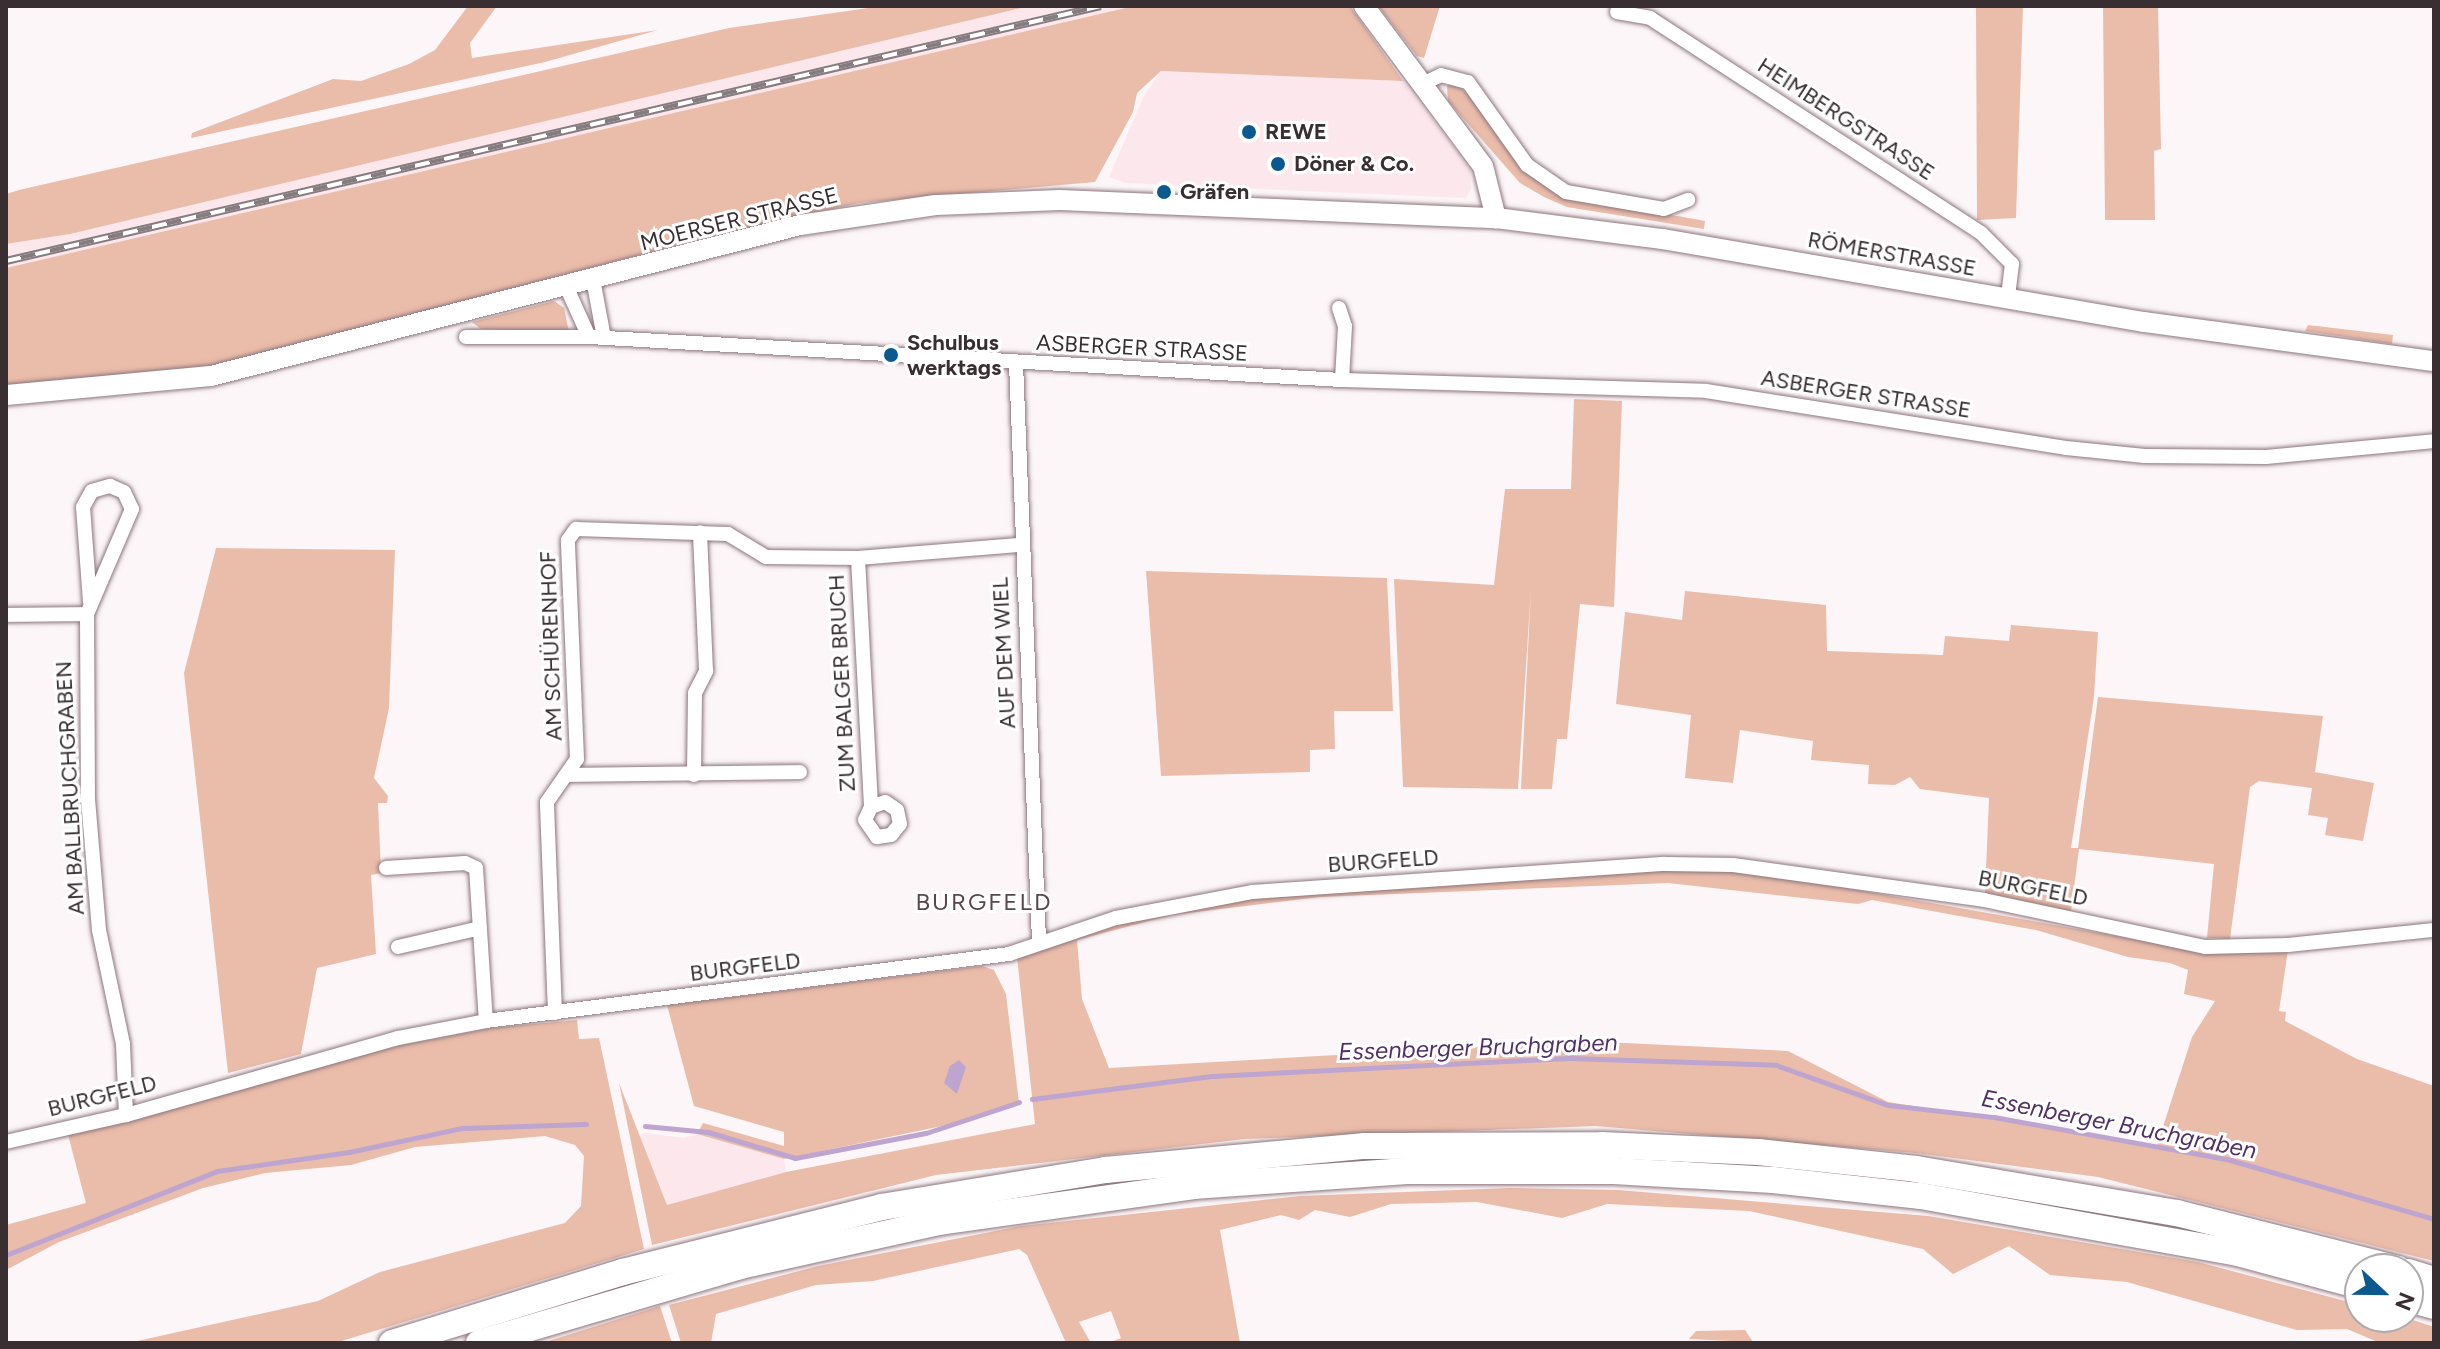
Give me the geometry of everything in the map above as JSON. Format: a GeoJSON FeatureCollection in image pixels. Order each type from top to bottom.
{"type":"FeatureCollection","features":[{"type":"Feature","properties":{"kind":"highway"},"geometry":{"type":"LineString","coordinates":[[392,1343],[650,1264],[882,1207],[1105,1170],[1365,1146],[1602,1145],[1758,1152],[1916,1169],[2177,1213],[2344,1255]]}},
{"type":"Feature","properties":{"kind":"highway"},"geometry":{"type":"LineString","coordinates":[[479,1343],[740,1266],[938,1222],[1193,1186],[1410,1171],[1613,1171],[1921,1196],[2238,1253],[2344,1282]]}},
{"type":"Feature","properties":{"kind":"street"},"geometry":{"type":"LineString","coordinates":[[1364,6],[1483,166],[1496,218]]}},
{"type":"Feature","properties":{"kind":"street","name":"HEIMBERGSTRASSE"},"geometry":{"type":"LineString","coordinates":[[1617,12],[1650,18],[1981,233],[2012,264],[2008,298]]}},
{"type":"Feature","properties":{"kind":"street"},"geometry":{"type":"LineString","coordinates":[[1420,85],[1441,75],[1468,82],[1527,165],[1566,192],[1664,209],[1688,200]]}},
{"type":"Feature","properties":{"kind":"street","name":"MOERSER STRASSE"},"geometry":{"type":"LineString","coordinates":[[6,395],[211,376],[800,225],[936,205],[1101,200],[1496,218]]}},
{"type":"Feature","properties":{"kind":"street","name":"RÖMERSTRASSE"},"geometry":{"type":"LineString","coordinates":[[1496,218],[1663,239],[2008,298],[2434,361]]}},
{"type":"Feature","properties":{"kind":"street"},"geometry":{"type":"LineString","coordinates":[[593,279],[604,338]]}},
{"type":"Feature","properties":{"kind":"street"},"geometry":{"type":"LineString","coordinates":[[566,286],[589,337]]}},
{"type":"Feature","properties":{"kind":"street"},"geometry":{"type":"LineString","coordinates":[[1339,308],[1345,326],[1342,380]]}},
{"type":"Feature","properties":{"kind":"street","name":"ASBERGER STRASSE"},"geometry":{"type":"LineString","coordinates":[[466,337],[589,337],[1342,380],[1706,391],[2145,456],[2266,457],[2382,449],[2434,441]]}},
{"type":"Feature","properties":{"kind":"street","name":"AUF DEM WIEL"},"geometry":{"type":"LineString","coordinates":[[1016,363],[1039,941]]}},
{"type":"Feature","properties":{"kind":"street","name":"AM BALLBRUCHGRABEN"},"geometry":{"type":"LineString","coordinates":[[88,608],[132,514],[128,496],[110,486],[92,491],[83,507],[93,886],[123,1044],[126,1115]]}},
{"type":"Feature","properties":{"kind":"street","name":"AM SCHÜRENHOF"},"geometry":{"type":"LineString","coordinates":[[555,1013],[547,802],[569,775],[577,759],[568,540],[576,529],[728,534],[766,557],[858,558],[1021,545]]}},
{"type":"Feature","properties":{"kind":"street"},"geometry":{"type":"LineString","coordinates":[[694,775],[695,693],[706,671],[700,532]]}},
{"type":"Feature","properties":{"kind":"street","name":"ZUM BALGER BRUCH"},"geometry":{"type":"LineString","coordinates":[[858,558],[871,807]]}},
{"type":"Feature","properties":{"kind":"street"},"geometry":{"type":"LineString","coordinates":[[6,615],[88,608]]}},
{"type":"Feature","properties":{"kind":"street"},"geometry":{"type":"LineString","coordinates":[[569,775],[800,772]]}},
{"type":"Feature","properties":{"kind":"street"},"geometry":{"type":"LineString","coordinates":[[386,868],[465,863],[476,868],[486,1021]]}},
{"type":"Feature","properties":{"kind":"street","name":"BURGFELD"},"geometry":{"type":"LineString","coordinates":[[6,1142],[126,1115],[398,1038],[486,1021],[1009,954],[1039,941],[1168,905],[1252,892],[1665,864],[1854,879],[2205,947],[2288,945],[2434,930]]}},
{"type":"Feature","properties":{"kind":"street"},"geometry":{"type":"LineString","coordinates":[[398,947],[480,928]]}},
{"type":"Feature","properties":{"kind":"shaded area"},"geometry":{"type":"Polygon","coordinates":[[[468,6],[497,6],[470,43],[472,58],[658,30],[545,62],[191,138],[192,133],[333,79],[361,81],[409,64],[435,50],[468,6]]]}},
{"type":"Feature","properties":{"kind":"shaded area"},"geometry":{"type":"Polygon","coordinates":[[[882,6],[1030,6],[70,234],[6,244],[6,194],[19,190],[729,28],[882,6]]]}},
{"type":"Feature","properties":{"kind":"shaded area"},"geometry":{"type":"Polygon","coordinates":[[[1030,6],[1134,6],[6,268],[6,244],[70,234],[1030,6]]]}},
{"type":"Feature","properties":{"kind":"shaded area"},"geometry":{"type":"Polygon","coordinates":[[[1134,6],[1350,6],[1403,81],[1161,71],[1137,93],[1133,112],[1095,182],[859,203],[692,241],[211,369],[6,386],[6,268],[1134,6]]]}},
{"type":"Feature","properties":{"kind":"shaded area"},"geometry":{"type":"Polygon","coordinates":[[[1378,6],[1440,6],[1424,58],[1417,56],[1378,6]]]}},
{"type":"Feature","properties":{"kind":"shaded area"},"geometry":{"type":"Polygon","coordinates":[[[1976,6],[2023,6],[2016,218],[1977,220],[1976,6]]]}},
{"type":"Feature","properties":{"kind":"shaded area"},"geometry":{"type":"Polygon","coordinates":[[[2103,6],[2158,6],[2161,149],[2154,151],[2155,220],[2105,220],[2103,6]]]}},
{"type":"Feature","properties":{"kind":"shaded area"},"geometry":{"type":"Polygon","coordinates":[[[1161,71],[1403,81],[1470,169],[1471,189],[1466,198],[1125,183],[1109,177],[1144,96],[1161,71]]]}},
{"type":"Feature","properties":{"kind":"shaded area"},"geometry":{"type":"Polygon","coordinates":[[[1453,82],[1479,103],[1523,168],[1557,194],[1705,221],[1704,229],[1567,207],[1520,183],[1448,101],[1447,86],[1453,82]]]}},
{"type":"Feature","properties":{"kind":"shaded area"},"geometry":{"type":"Polygon","coordinates":[[[554,301],[564,308],[569,332],[481,329],[472,322],[554,301]]]}},
{"type":"Feature","properties":{"kind":"shaded area"},"geometry":{"type":"Polygon","coordinates":[[[2308,325],[2393,335],[2392,344],[2305,331],[2308,325]]]}},
{"type":"Feature","properties":{"kind":"shaded area"},"geometry":{"type":"Polygon","coordinates":[[[1574,399],[1622,401],[1614,607],[1580,604],[1567,739],[1557,739],[1552,789],[1521,789],[1531,589],[1518,789],[1403,787],[1394,579],[1494,585],[1505,489],[1571,489],[1574,399]]]}},
{"type":"Feature","properties":{"kind":"shaded area"},"geometry":{"type":"Polygon","coordinates":[[[216,548],[395,550],[389,708],[374,778],[388,796],[387,803],[378,803],[381,873],[371,875],[376,954],[317,968],[301,1054],[228,1073],[184,673],[216,548]]]}},
{"type":"Feature","properties":{"kind":"shaded area"},"geometry":{"type":"Polygon","coordinates":[[[1146,571],[1387,578],[1393,711],[1334,711],[1335,749],[1310,750],[1310,772],[1161,776],[1146,571]]]}},
{"type":"Feature","properties":{"kind":"shaded area"},"geometry":{"type":"Polygon","coordinates":[[[1685,591],[1826,605],[1827,651],[1943,655],[1945,636],[2009,641],[2011,625],[2098,632],[2094,697],[2071,848],[2078,848],[2098,697],[2323,716],[2315,772],[2374,783],[2363,841],[2325,835],[2328,818],[2308,815],[2312,788],[2259,781],[2250,787],[2230,939],[2207,938],[2214,864],[2079,849],[2071,911],[1985,893],[1989,798],[1920,789],[1910,777],[1895,785],[1868,784],[1869,765],[1811,760],[1813,741],[1740,730],[1733,783],[1685,778],[1691,715],[1616,704],[1625,612],[1682,620],[1685,591]]]}},
{"type":"Feature","properties":{"kind":"shaded area"},"geometry":{"type":"Polygon","coordinates":[[[1670,869],[1757,872],[2133,939],[2288,950],[2279,1011],[2286,1012],[2285,1021],[2357,1059],[2434,1086],[2434,1261],[2424,1258],[2424,1253],[2402,1253],[2098,1177],[1916,1153],[1595,1126],[1245,1139],[936,1175],[652,1245],[619,1083],[667,1205],[786,1172],[1035,1124],[1017,957],[1120,922],[1225,901],[1670,869]],[[1668,883],[1320,897],[1172,915],[1077,940],[1082,999],[1109,1068],[1583,1041],[1788,1051],[1888,1102],[2157,1145],[2192,1037],[2215,1001],[2184,994],[2188,970],[2170,963],[2128,957],[2036,930],[1872,900],[1858,904],[1668,883]]]}},
{"type":"Feature","properties":{"kind":"shaded area"},"geometry":{"type":"Polygon","coordinates":[[[982,966],[994,970],[1006,994],[1019,1103],[966,1121],[784,1159],[697,1134],[703,1123],[784,1146],[784,1132],[694,1106],[667,1005],[982,966]]]}},
{"type":"Feature","properties":{"kind":"shaded area"},"geometry":{"type":"Polygon","coordinates":[[[577,1020],[579,1039],[599,1038],[644,1249],[335,1343],[128,1343],[318,1301],[380,1272],[565,1223],[581,1206],[584,1156],[575,1145],[545,1136],[415,1147],[351,1165],[265,1173],[203,1188],[59,1242],[6,1270],[6,1225],[86,1203],[68,1135],[401,1045],[490,1028],[577,1020]]]}},
{"type":"Feature","properties":{"kind":"shaded area"},"geometry":{"type":"Polygon","coordinates":[[[959,1060],[966,1067],[957,1094],[944,1083],[950,1066],[959,1060]]]}},
{"type":"Feature","properties":{"kind":"shaded area"},"geometry":{"type":"Polygon","coordinates":[[[644,1133],[684,1138],[697,1134],[784,1159],[786,1172],[667,1205],[640,1136],[644,1133]]]}},
{"type":"Feature","properties":{"kind":"shaded area"},"geometry":{"type":"Polygon","coordinates":[[[1510,1188],[1618,1190],[1928,1216],[2198,1262],[2344,1301],[2344,1329],[2297,1330],[2127,1282],[2050,1275],[2009,1246],[1953,1274],[1923,1249],[1749,1211],[1607,1204],[1562,1218],[1477,1202],[1391,1204],[1350,1217],[1315,1210],[1299,1220],[1281,1215],[1220,1230],[1240,1343],[1108,1343],[1121,1338],[1111,1311],[1079,1322],[1091,1343],[1066,1343],[1027,1255],[1019,1249],[873,1281],[816,1285],[716,1314],[711,1343],[681,1343],[669,1305],[818,1266],[1021,1226],[1300,1196],[1510,1188]]]}},
{"type":"Feature","properties":{"kind":"shaded area"},"geometry":{"type":"Polygon","coordinates":[[[660,1306],[672,1343],[542,1343],[660,1306]]]}},
{"type":"Feature","properties":{"kind":"shaded area"},"geometry":{"type":"Polygon","coordinates":[[[2424,1324],[2434,1327],[2434,1343],[2380,1343],[2356,1333],[2424,1333],[2424,1324]]]}},
{"type":"Feature","properties":{"kind":"shaded area"},"geometry":{"type":"Polygon","coordinates":[[[1745,1330],[1753,1342],[1689,1339],[1696,1331],[1745,1330]]]}},
{"type":"Feature","properties":{"kind":"waterway","name":"Essenberger Bruchgraben"},"geometry":{"type":"LineString","coordinates":[[1032,1099],[1212,1076],[1569,1058],[1776,1065],[1888,1105],[1994,1117],[2230,1160],[2434,1219]]}},
{"type":"Feature","properties":{"kind":"waterway","name":"Essenberger Bruchgraben"},"geometry":{"type":"LineString","coordinates":[[645,1126],[708,1132],[795,1158],[926,1133],[1019,1102]]}},
{"type":"Feature","properties":{"kind":"waterway","name":"Essenberger Bruchgraben"},"geometry":{"type":"LineString","coordinates":[[6,1255],[217,1171],[349,1152],[462,1128],[586,1124]]}},
{"type":"Feature","properties":{"kind":"railway"},"geometry":{"type":"LineString","coordinates":[[6,261],[1101,6]]}},
{"type":"Feature","properties":{"kind":"place","name":"REWE"},"geometry":{"type":"Point","coordinates":[1249,132]}},
{"type":"Feature","properties":{"kind":"place","name":"Döner & Co."},"geometry":{"type":"Point","coordinates":[1278,164]}},
{"type":"Feature","properties":{"kind":"place","name":"Gräfen"},"geometry":{"type":"Point","coordinates":[1164,192]}},
{"type":"Feature","properties":{"kind":"place","name":"Schulbus werktags"},"geometry":{"type":"Point","coordinates":[891,355]}},
{"type":"Feature","properties":{"kind":"district","name":"BURGFELD"},"geometry":{"type":"Point","coordinates":[984,902]}}]}
